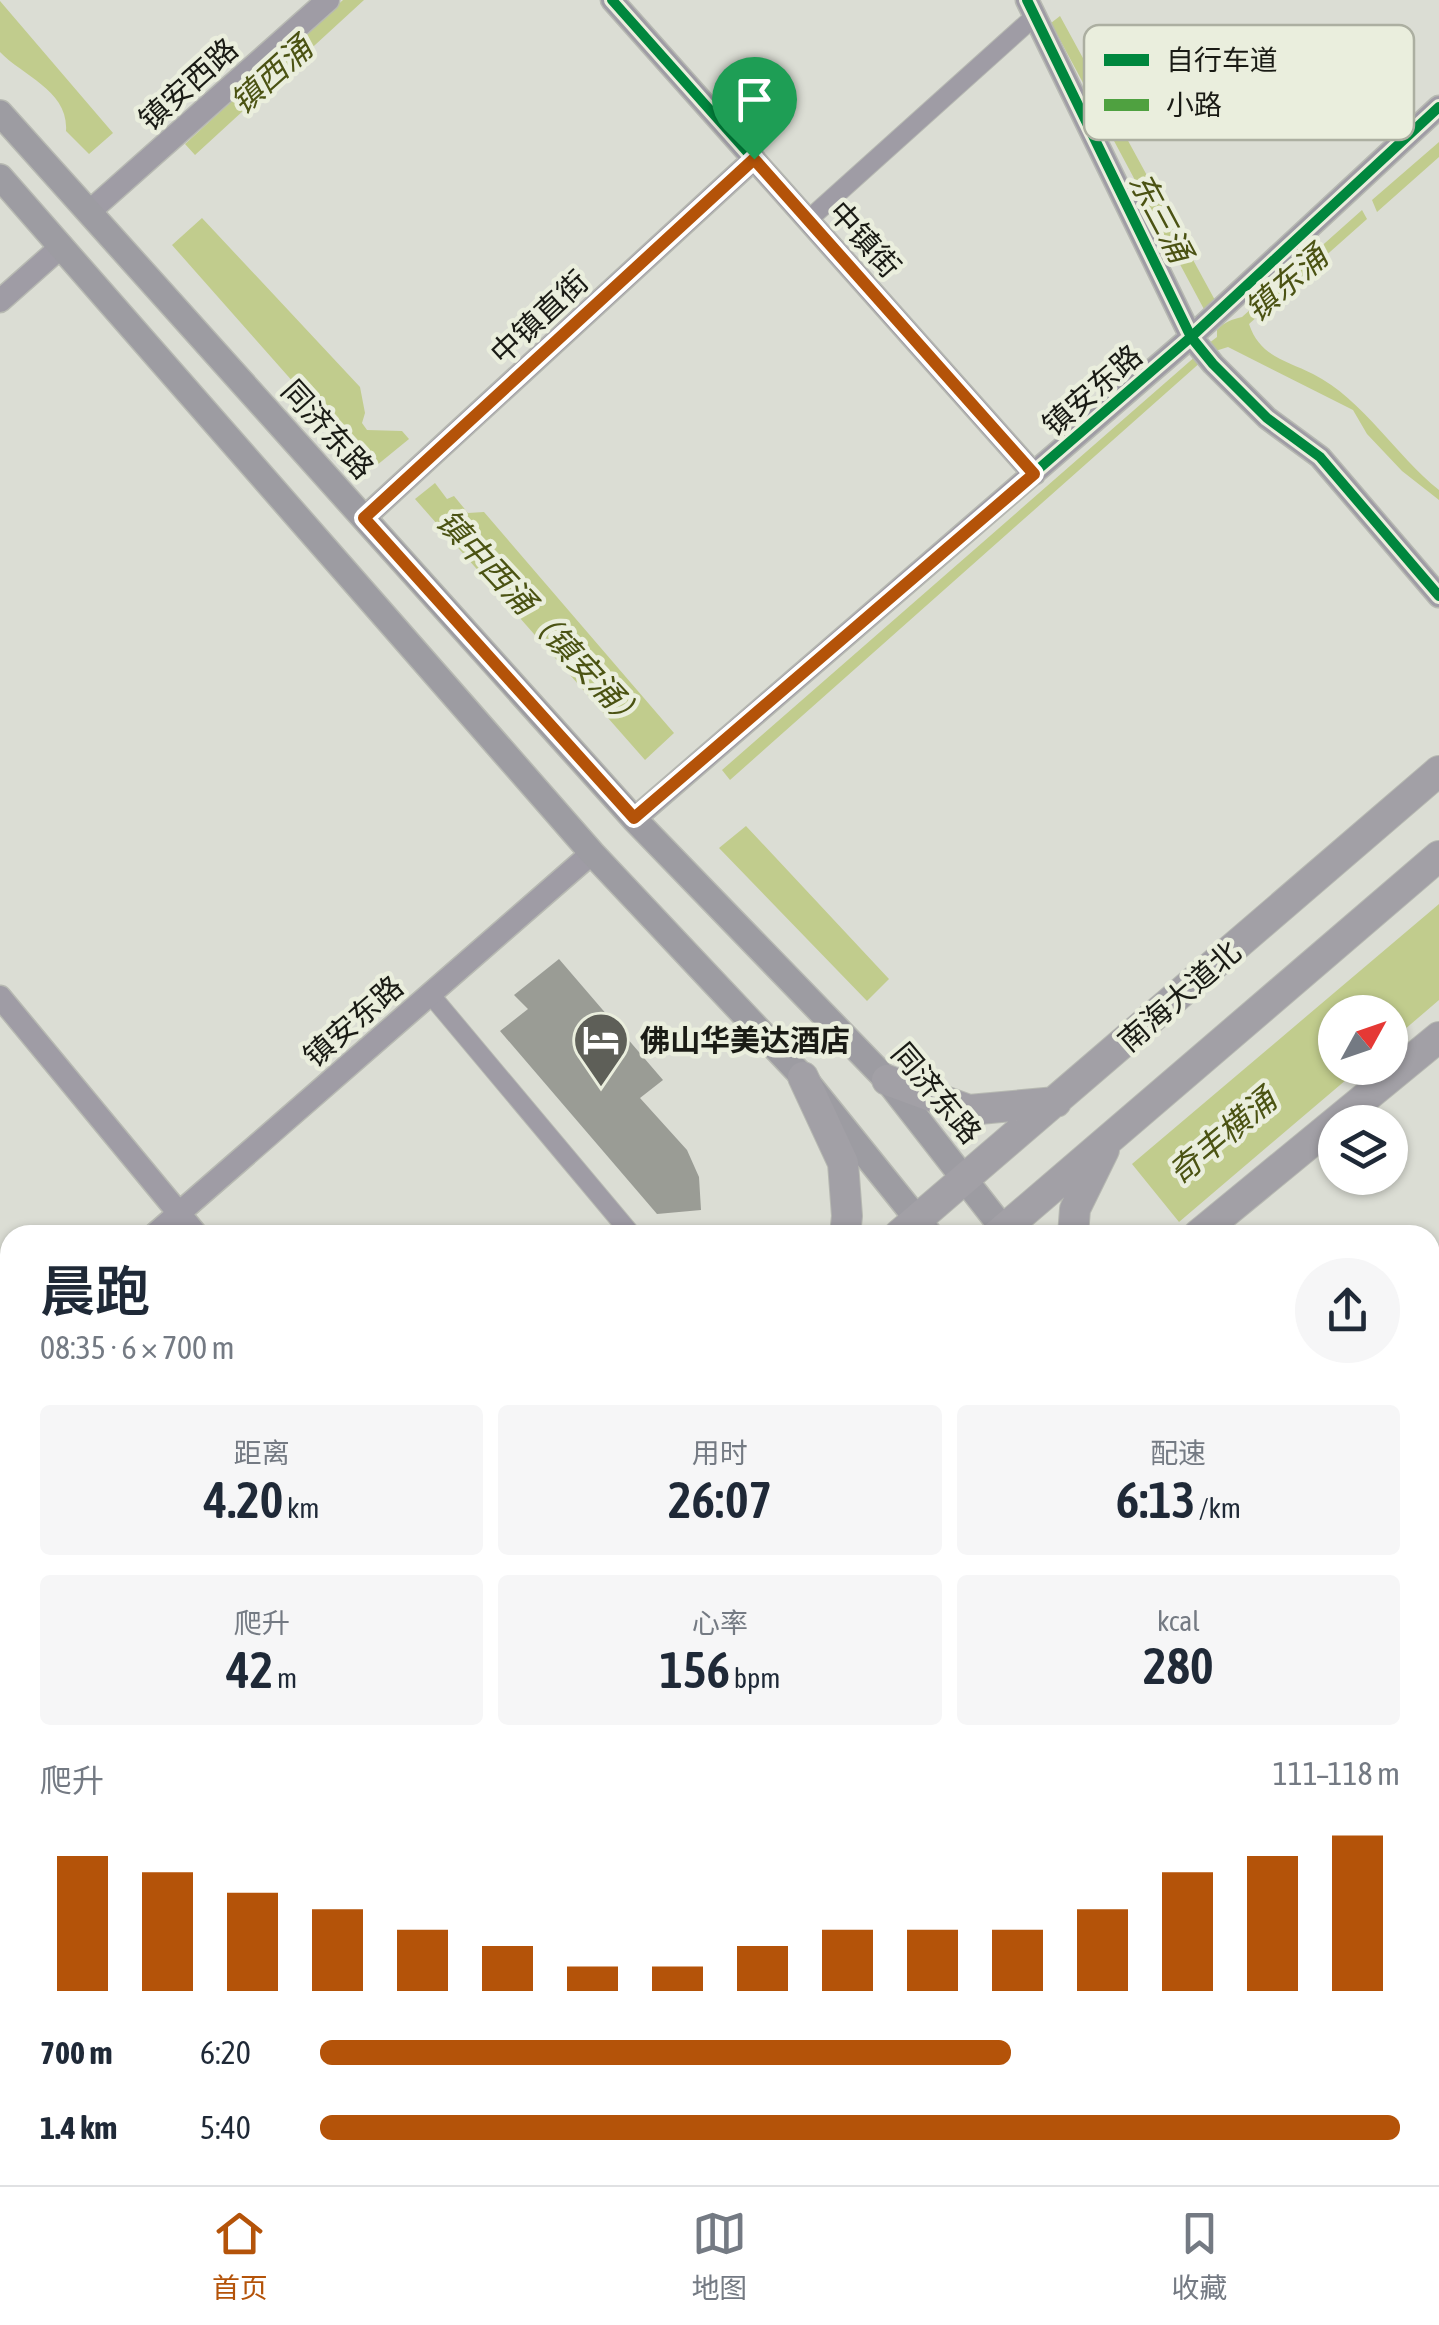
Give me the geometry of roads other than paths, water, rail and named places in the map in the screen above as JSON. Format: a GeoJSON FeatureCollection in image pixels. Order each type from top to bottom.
{"type":"FeatureCollection","features":[{"type":"Feature","properties":{"kind":"highway","name":"南海大道北"},"geometry":{"type":"LineString","coordinates":[[921,1225],[965,1178],[1439,771]]}},
{"type":"Feature","properties":{"kind":"highway","name":"南海大道北"},"geometry":{"type":"LineString","coordinates":[[1012,1225],[1439,856]]}},
{"type":"Feature","properties":{"kind":"highway"},"geometry":{"type":"LineString","coordinates":[[1210,1225],[1439,1037]]}},
{"type":"Feature","properties":{"kind":"highway"},"geometry":{"type":"LineString","coordinates":[[802,1077],[843,1163],[846,1225]]}},
{"type":"Feature","properties":{"kind":"highway"},"geometry":{"type":"LineString","coordinates":[[887,1080],[969,1110],[1056,1102]]}},
{"type":"Feature","properties":{"kind":"highway"},"geometry":{"type":"LineString","coordinates":[[1074,1225],[1076,1210],[1109,1139]]}},
{"type":"Feature","properties":{"kind":"main road","name":"同济东路"},"geometry":{"type":"LineString","coordinates":[[0,113],[634,818],[887,1080],[997,1225]]}},
{"type":"Feature","properties":{"kind":"main road"},"geometry":{"type":"LineString","coordinates":[[0,177],[592,853],[802,1077],[912,1225]]}},
{"type":"Feature","properties":{"kind":"street","name":"镇安西路"},"geometry":{"type":"LineString","coordinates":[[89,212],[328,0]]}},
{"type":"Feature","properties":{"kind":"street","name":"中镇街"},"geometry":{"type":"LineString","coordinates":[[612,0],[1034,474]]}},
{"type":"Feature","properties":{"kind":"street"},"geometry":{"type":"LineString","coordinates":[[808,220],[1031,8],[1084,117]]}},
{"type":"Feature","properties":{"kind":"street","name":"镇安东路"},"geometry":{"type":"LineString","coordinates":[[1414,130],[1439,107]]}},
{"type":"Feature","properties":{"kind":"street"},"geometry":{"type":"LineString","coordinates":[[1095,140],[1191,337],[1267,418],[1320,457],[1439,596]]}},
{"type":"Feature","properties":{"kind":"street","name":"镇安东路"},"geometry":{"type":"LineString","coordinates":[[634,818],[1191,337],[1403,140]]}},
{"type":"Feature","properties":{"kind":"street","name":"中镇直街"},"geometry":{"type":"LineString","coordinates":[[364,518],[754,159]]}},
{"type":"Feature","properties":{"kind":"street"},"geometry":{"type":"LineString","coordinates":[[0,301],[62,246]]}},
{"type":"Feature","properties":{"kind":"street","name":"镇安东路"},"geometry":{"type":"LineString","coordinates":[[165,1225],[592,853]]}},
{"type":"Feature","properties":{"kind":"street"},"geometry":{"type":"LineString","coordinates":[[430,994],[624,1225]]}},
{"type":"Feature","properties":{"kind":"street"},"geometry":{"type":"LineString","coordinates":[[0,997],[189,1225]]}},
{"type":"Feature","properties":{"kind":"water","name":"镇西涌"},"geometry":{"type":"Polygon","coordinates":[[[343,0],[364,0],[195,155],[185,144],[343,0]]]}},
{"type":"Feature","properties":{"kind":"water"},"geometry":{"type":"Polygon","coordinates":[[[0,1],[113,133],[89,154],[66,131],[65,117],[52,95],[0,52],[0,1]]]}},
{"type":"Feature","properties":{"kind":"water"},"geometry":{"type":"Polygon","coordinates":[[[1060,16],[1084,60],[1084,85],[1051,23],[1060,16]]]}},
{"type":"Feature","properties":{"kind":"water","name":"东三涌"},"geometry":{"type":"Polygon","coordinates":[[[1114,140],[1128,140],[1216,302],[1206,313],[1114,140]]]}},
{"type":"Feature","properties":{"kind":"water"},"geometry":{"type":"Polygon","coordinates":[[[1439,142],[1439,157],[1377,212],[1372,200],[1439,142]]]}},
{"type":"Feature","properties":{"kind":"water","name":"镇东涌"},"geometry":{"type":"Polygon","coordinates":[[[1362,210],[1367,219],[1249,324],[1267,351],[1313,374],[1348,398],[1439,490],[1439,500],[1402,471],[1367,434],[1353,410],[1228,347],[1209,353],[1204,347],[1217,337],[1220,327],[1242,317],[1362,210]]]}},
{"type":"Feature","properties":{"kind":"water"},"geometry":{"type":"Polygon","coordinates":[[[202,218],[360,387],[365,413],[362,423],[367,430],[402,431],[409,439],[371,470],[172,245],[202,218]]]}},
{"type":"Feature","properties":{"kind":"water"},"geometry":{"type":"Polygon","coordinates":[[[1197,355],[1202,361],[730,780],[722,770],[1197,355]]]}},
{"type":"Feature","properties":{"kind":"water","name":"镇中西涌（镇安涌）"},"geometry":{"type":"Polygon","coordinates":[[[435,483],[447,499],[454,496],[468,513],[484,512],[674,733],[645,760],[415,499],[435,483]]]}},
{"type":"Feature","properties":{"kind":"water"},"geometry":{"type":"Polygon","coordinates":[[[746,826],[889,979],[867,1001],[719,848],[746,826]]]}},
{"type":"Feature","properties":{"kind":"water"},"geometry":{"type":"Polygon","coordinates":[[[1439,904],[1439,1000],[1408,1027],[1408,995],[1332,995],[1439,904]]]}},
{"type":"Feature","properties":{"kind":"water","name":"奇丰横涌"},"geometry":{"type":"Polygon","coordinates":[[[1318,1006],[1318,1085],[1340,1085],[1179,1222],[1132,1164],[1318,1006]]]}},
{"type":"Feature","properties":{"kind":"place","name":"佛山华美达酒店"},"geometry":{"type":"Point","coordinates":[601,1089]}}]}
